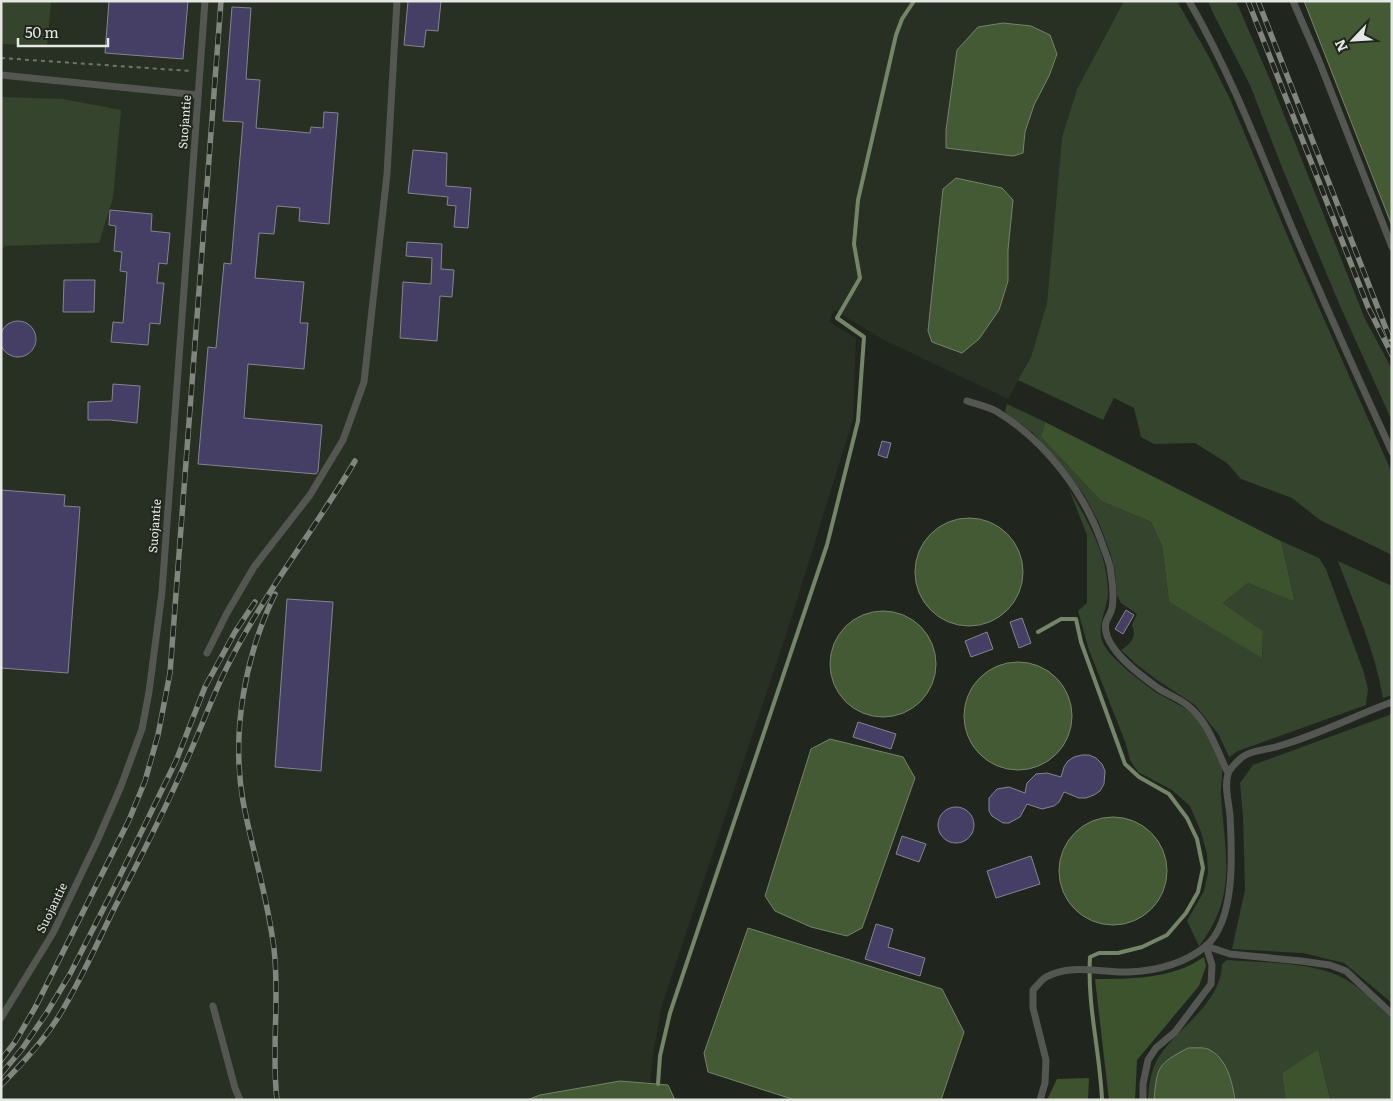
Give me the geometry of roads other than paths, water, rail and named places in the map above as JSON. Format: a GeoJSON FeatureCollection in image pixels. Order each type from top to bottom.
{"type":"FeatureCollection","features":[{"type":"Feature","properties":{"kind":"lane","name":"Suojantie"},"geometry":{"type":"LineString","coordinates":[[1,1018],[53,933],[122,786],[142,729],[149,692],[162,592],[205,1]]}},
{"type":"Feature","properties":{"kind":"lane"},"geometry":{"type":"LineString","coordinates":[[207,652],[254,567],[310,495],[343,440],[364,382],[387,174],[397,1]]}},
{"type":"Feature","properties":{"kind":"lane"},"geometry":{"type":"LineString","coordinates":[[1189,1],[1209,36],[1237,96],[1330,318],[1392,452]]}},
{"type":"Feature","properties":{"kind":"lane"},"geometry":{"type":"LineString","coordinates":[[1293,1],[1320,61],[1392,247]]}},
{"type":"Feature","properties":{"kind":"lane"},"geometry":{"type":"LineString","coordinates":[[1,75],[198,95]]}},
{"type":"Feature","properties":{"kind":"lane"},"geometry":{"type":"LineString","coordinates":[[967,402],[994,410],[1017,425],[1036,442],[1064,474],[1085,506],[1099,533],[1111,571],[1112,611],[1106,622],[1105,633],[1113,648],[1126,662],[1158,688],[1187,705],[1198,716],[1209,731],[1228,772],[1232,875],[1225,911],[1215,933],[1206,946],[1175,965],[1128,972],[1082,969],[1062,971],[1044,977],[1033,990],[1033,1008],[1046,1060],[1045,1083],[1040,1100]]}},
{"type":"Feature","properties":{"kind":"lane"},"geometry":{"type":"LineString","coordinates":[[1228,772],[1241,758],[1260,750],[1306,737],[1392,702]]}},
{"type":"Feature","properties":{"kind":"lane"},"geometry":{"type":"LineString","coordinates":[[1206,946],[1230,954],[1330,965],[1346,971],[1392,1014]]}},
{"type":"Feature","properties":{"kind":"lane"},"geometry":{"type":"LineString","coordinates":[[1143,1100],[1143,1084],[1148,1060],[1156,1048],[1175,1032],[1211,984],[1212,965],[1206,946]]}},
{"type":"Feature","properties":{"kind":"lane"},"geometry":{"type":"LineString","coordinates":[[214,1006],[235,1088],[240,1100]]}},
{"type":"Feature","properties":{"kind":"waterway"},"geometry":{"type":"LineString","coordinates":[[658,1084],[660,1056],[670,1013],[827,545],[858,421],[864,337],[837,318],[860,278],[854,244],[858,200],[896,35],[902,19],[914,1]]}},
{"type":"Feature","properties":{"kind":"waterway"},"geometry":{"type":"LineString","coordinates":[[1038,632],[1061,619],[1076,619],[1081,642],[1125,764],[1139,777],[1169,794],[1187,818],[1197,839],[1203,868],[1198,892],[1186,913],[1167,935],[1142,947],[1118,953],[1099,953],[1090,957],[1090,993],[1102,1100]]}},
{"type":"Feature","properties":{"kind":"railway"},"geometry":{"type":"LineString","coordinates":[[1,1060],[15,1042],[36,1006],[129,820],[145,781],[158,735],[170,673],[221,1]]}},
{"type":"Feature","properties":{"kind":"railway"},"geometry":{"type":"LineString","coordinates":[[1248,1],[1368,307],[1392,355]]}},
{"type":"Feature","properties":{"kind":"railway"},"geometry":{"type":"LineString","coordinates":[[1258,1],[1390,339]]}},
{"type":"Feature","properties":{"kind":"railway"},"geometry":{"type":"LineString","coordinates":[[1,1085],[44,1037],[72,994],[167,804],[229,663],[258,611],[355,461]]}},
{"type":"Feature","properties":{"kind":"railway"},"geometry":{"type":"LineString","coordinates":[[275,594],[256,643],[249,669],[243,695],[239,748],[243,801],[268,911],[274,949],[276,968],[275,1081],[277,1100]]}},
{"type":"Feature","properties":{"kind":"railway"},"geometry":{"type":"LineString","coordinates":[[1,1074],[22,1049],[70,974],[176,761],[205,687],[235,632],[255,602]]}}]}
